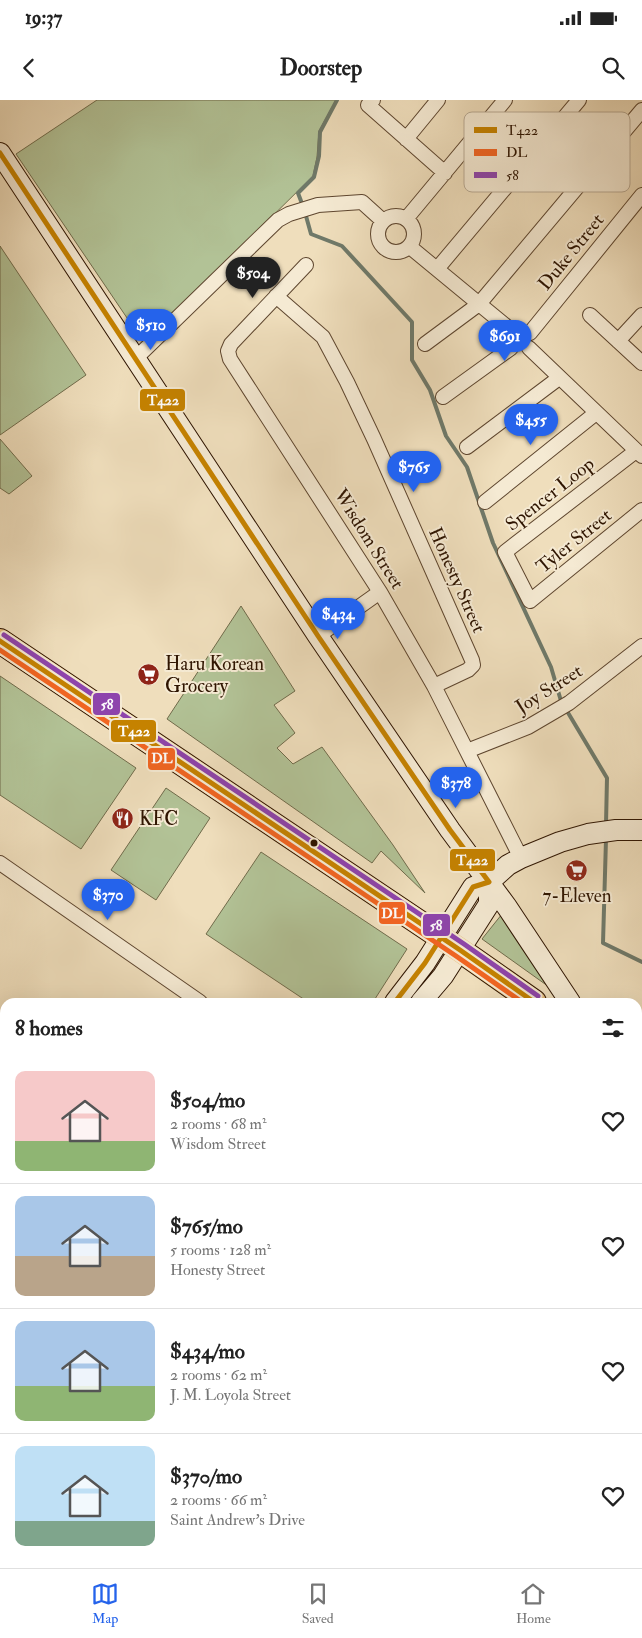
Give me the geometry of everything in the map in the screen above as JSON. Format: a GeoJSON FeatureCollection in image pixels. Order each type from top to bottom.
{"type":"FeatureCollection","features":[{"type":"Feature","properties":{"kind":"highway"},"geometry":{"type":"LineString","coordinates":[[0,642],[451,944],[528,998]]}},
{"type":"Feature","properties":{"kind":"main road"},"geometry":{"type":"LineString","coordinates":[[0,153],[318,636],[450,830],[507,907],[567,998]]}},
{"type":"Feature","properties":{"kind":"main road"},"geometry":{"type":"LineString","coordinates":[[424,998],[443,976],[451,944],[473,887],[488,882],[508,865],[521,858],[560,842],[588,834],[616,830],[642,830]]}},
{"type":"Feature","properties":{"kind":"main road"},"geometry":{"type":"LineString","coordinates":[[399,998],[451,944]]}},
{"type":"Feature","properties":{"kind":"street"},"geometry":{"type":"LineString","coordinates":[[373,100],[368,105],[445,173]]}},
{"type":"Feature","properties":{"kind":"street"},"geometry":{"type":"LineString","coordinates":[[406,138],[438,100]]}},
{"type":"Feature","properties":{"kind":"street"},"geometry":{"type":"LineString","coordinates":[[495,112],[505,100]]}},
{"type":"Feature","properties":{"kind":"street"},"geometry":{"type":"LineString","coordinates":[[569,112],[579,100]]}},
{"type":"Feature","properties":{"kind":"street"},"geometry":{"type":"LineString","coordinates":[[630,124],[642,110]]}},
{"type":"Feature","properties":{"kind":"street"},"geometry":{"type":"LineString","coordinates":[[406,219],[464,150]]}},
{"type":"Feature","properties":{"kind":"street"},"geometry":{"type":"LineString","coordinates":[[437,269],[502,192]]}},
{"type":"Feature","properties":{"kind":"street"},"geometry":{"type":"LineString","coordinates":[[425,344],[479,304],[573,192]]}},
{"type":"Feature","properties":{"kind":"street","name":"Duke Street"},"geometry":{"type":"LineString","coordinates":[[530,333],[642,196]]}},
{"type":"Feature","properties":{"kind":"street"},"geometry":{"type":"LineString","coordinates":[[134,359],[278,220],[289,214],[318,205],[362,202],[383,221]]}},
{"type":"Feature","properties":{"kind":"street"},"geometry":{"type":"LineString","coordinates":[[394,216],[406,219],[413,228],[413,241],[410,246],[400,252],[388,251],[383,248],[378,237],[378,231],[383,221],[394,216]]}},
{"type":"Feature","properties":{"kind":"street"},"geometry":{"type":"LineString","coordinates":[[410,246],[512,331]]}},
{"type":"Feature","properties":{"kind":"street","name":"Wisdom Street"},"geometry":{"type":"LineString","coordinates":[[306,265],[231,344],[228,351],[230,359],[380,592],[434,686],[521,858]]}},
{"type":"Feature","properties":{"kind":"street","name":"Honesty Street"},"geometry":{"type":"LineString","coordinates":[[276,296],[323,337],[378,447],[472,660],[472,665],[468,670],[434,686]]}},
{"type":"Feature","properties":{"kind":"street"},"geometry":{"type":"LineString","coordinates":[[590,315],[642,362]]}},
{"type":"Feature","properties":{"kind":"street"},"geometry":{"type":"LineString","coordinates":[[618,341],[642,315]]}},
{"type":"Feature","properties":{"kind":"street"},"geometry":{"type":"LineString","coordinates":[[523,328],[530,333],[532,341],[529,348],[522,352],[511,348],[508,338],[512,331],[523,328]]}},
{"type":"Feature","properties":{"kind":"street"},"geometry":{"type":"LineString","coordinates":[[443,397],[511,348]]}},
{"type":"Feature","properties":{"kind":"street"},"geometry":{"type":"LineString","coordinates":[[529,348],[639,454]]}},
{"type":"Feature","properties":{"kind":"street"},"geometry":{"type":"LineString","coordinates":[[467,447],[559,378]]}},
{"type":"Feature","properties":{"kind":"street"},"geometry":{"type":"LineString","coordinates":[[485,502],[596,413]]}},
{"type":"Feature","properties":{"kind":"street","name":"Spencer Loop"},"geometry":{"type":"LineString","coordinates":[[530,600],[505,552],[639,454]]}},
{"type":"Feature","properties":{"kind":"street","name":"Tyler Street"},"geometry":{"type":"LineString","coordinates":[[530,600],[642,510]]}},
{"type":"Feature","properties":{"kind":"street"},"geometry":{"type":"LineString","coordinates":[[318,636],[380,592]]}},
{"type":"Feature","properties":{"kind":"street","name":"Joy Street"},"geometry":{"type":"LineString","coordinates":[[467,751],[528,726],[564,706],[642,646]]}},
{"type":"Feature","properties":{"kind":"street"},"geometry":{"type":"LineString","coordinates":[[0,863],[194,998]]}},
{"type":"Feature","properties":{"kind":"green space"},"geometry":{"type":"Polygon","coordinates":[[[97,100],[336,100],[319,131],[313,176],[144,343],[16,154],[97,100]]]}},
{"type":"Feature","properties":{"kind":"green space"},"geometry":{"type":"Polygon","coordinates":[[[0,246],[86,375],[0,435],[0,246]]]}},
{"type":"Feature","properties":{"kind":"green space"},"geometry":{"type":"Polygon","coordinates":[[[0,439],[32,476],[9,494],[0,488],[0,439]]]}},
{"type":"Feature","properties":{"kind":"green space"},"geometry":{"type":"Polygon","coordinates":[[[241,606],[295,691],[274,705],[295,733],[277,748],[293,764],[322,747],[393,845],[425,893],[381,851],[372,863],[167,719],[241,606]]]}},
{"type":"Feature","properties":{"kind":"green space"},"geometry":{"type":"Polygon","coordinates":[[[0,676],[136,768],[81,849],[0,795],[0,676]]]}},
{"type":"Feature","properties":{"kind":"green space"},"geometry":{"type":"Polygon","coordinates":[[[166,788],[210,818],[156,900],[111,870],[166,788]]]}},
{"type":"Feature","properties":{"kind":"green space"},"geometry":{"type":"Polygon","coordinates":[[[261,852],[407,949],[376,998],[302,998],[206,934],[261,852]]]}},
{"type":"Feature","properties":{"kind":"green space"},"geometry":{"type":"Polygon","coordinates":[[[502,914],[552,989],[482,939],[502,914]]]}},
{"type":"Feature","properties":{"kind":"waterway"},"geometry":{"type":"LineString","coordinates":[[301,201],[298,193],[314,177],[319,156],[320,132],[337,100]]}},
{"type":"Feature","properties":{"kind":"waterway"},"geometry":{"type":"LineString","coordinates":[[306,216],[311,234],[342,246],[412,322],[412,360],[430,390],[446,436],[467,467],[493,543],[551,667],[561,701],[607,778],[606,824]]}},
{"type":"Feature","properties":{"kind":"waterway"},"geometry":{"type":"LineString","coordinates":[[606,839],[603,943],[642,962]]}},
{"type":"Feature","properties":{"kind":"transit line","name":"T422"},"geometry":{"type":"LineString","coordinates":[[0,153],[318,636],[450,830],[489,882],[473,887],[425,963],[398,998]]}},
{"type":"Feature","properties":{"kind":"transit line","name":"58"},"geometry":{"type":"LineString","coordinates":[[4,635],[464,944],[538,996]]}},
{"type":"Feature","properties":{"kind":"transit line","name":"T422"},"geometry":{"type":"LineString","coordinates":[[0,641],[460,950],[528,998]]}},
{"type":"Feature","properties":{"kind":"transit line","name":"DL"},"geometry":{"type":"LineString","coordinates":[[0,650],[516,998]]}},
{"type":"Feature","properties":{"kind":"place","name":"Haru Korean Grocery"},"geometry":{"type":"Point","coordinates":[149,675]}},
{"type":"Feature","properties":{"kind":"place","name":"KFC"},"geometry":{"type":"Point","coordinates":[123,819]}},
{"type":"Feature","properties":{"kind":"place","name":"7-Eleven"},"geometry":{"type":"Point","coordinates":[577,870]}}]}
